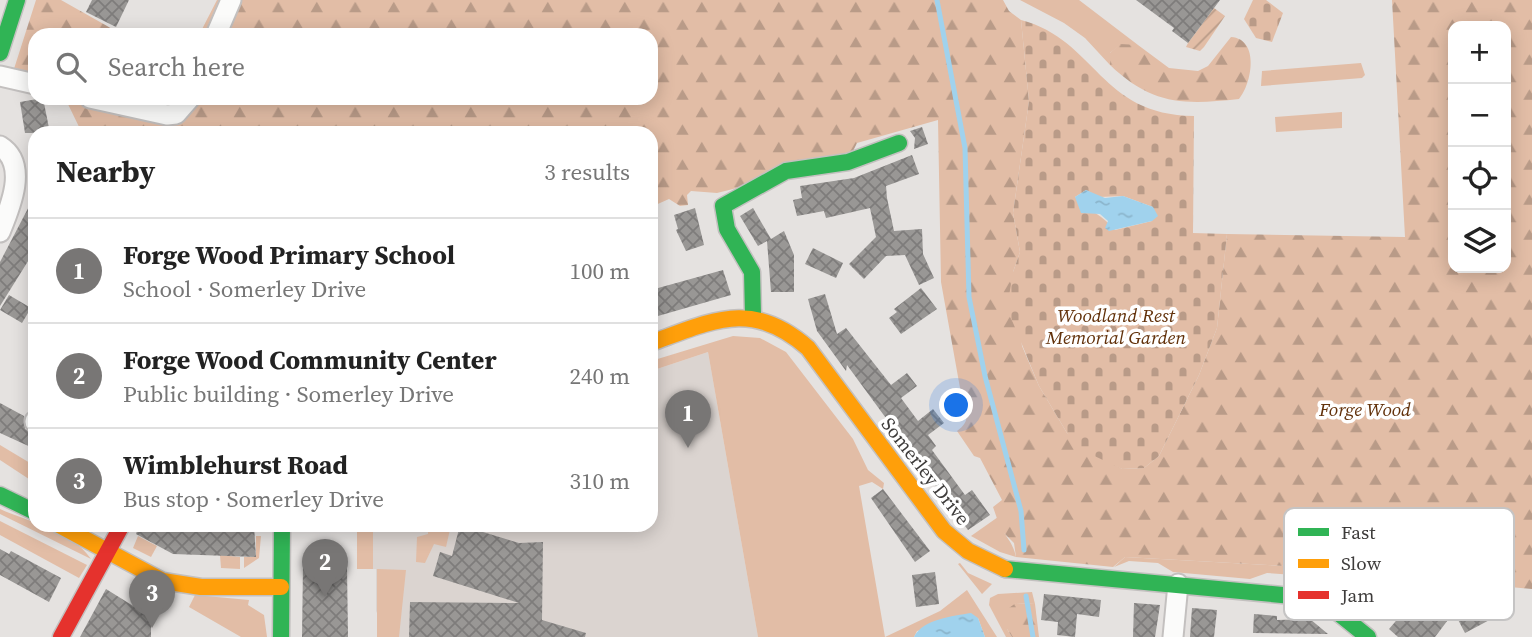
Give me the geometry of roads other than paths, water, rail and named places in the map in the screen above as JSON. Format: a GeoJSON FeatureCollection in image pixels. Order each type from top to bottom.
{"type":"FeatureCollection","features":[{"type":"Feature","properties":{"kind":"street"},"geometry":{"type":"LineString","coordinates":[[0,53],[17,0]]}},
{"type":"Feature","properties":{"kind":"street"},"geometry":{"type":"LineString","coordinates":[[219,28],[231,0]]}},
{"type":"Feature","properties":{"kind":"street"},"geometry":{"type":"LineString","coordinates":[[0,76],[28,82]]}},
{"type":"Feature","properties":{"kind":"street"},"geometry":{"type":"LineString","coordinates":[[122,105],[167,115],[176,114],[184,105]]}},
{"type":"Feature","properties":{"kind":"street"},"geometry":{"type":"LineString","coordinates":[[753,316],[755,294],[750,266],[723,219],[723,206],[786,172],[848,162],[899,143]]}},
{"type":"Feature","properties":{"kind":"street"},"geometry":{"type":"LineString","coordinates":[[0,146],[11,157],[15,178],[9,212],[0,232]]}},
{"type":"Feature","properties":{"kind":"street","name":"Somerley Drive"},"geometry":{"type":"LineString","coordinates":[[658,341],[711,322],[753,316],[777,322],[808,348],[944,531],[967,553],[1015,572],[1284,595]]}},
{"type":"Feature","properties":{"kind":"street"},"geometry":{"type":"LineString","coordinates":[[3,493],[28,508]]}},
{"type":"Feature","properties":{"kind":"street"},"geometry":{"type":"LineString","coordinates":[[72,532],[149,574],[179,584],[281,587]]}},
{"type":"Feature","properties":{"kind":"street"},"geometry":{"type":"LineString","coordinates":[[61,637],[118,532]]}},
{"type":"Feature","properties":{"kind":"street"},"geometry":{"type":"LineString","coordinates":[[281,637],[282,532]]}},
{"type":"Feature","properties":{"kind":"street"},"geometry":{"type":"LineString","coordinates":[[1173,637],[1178,584]]}},
{"type":"Feature","properties":{"kind":"street","name":"Somerley Drive"},"geometry":{"type":"LineString","coordinates":[[1347,620],[1368,637]]}},
{"type":"Feature","properties":{"kind":"water"},"geometry":{"type":"Polygon","coordinates":[[[1086,190],[1105,198],[1123,196],[1153,207],[1158,216],[1152,221],[1109,231],[1105,228],[1108,221],[1100,214],[1081,213],[1075,197],[1086,190]]]}},
{"type":"Feature","properties":{"kind":"water"},"geometry":{"type":"Polygon","coordinates":[[[971,613],[978,618],[985,637],[914,637],[931,622],[971,613]]]}},
{"type":"Feature","properties":{"kind":"waterway"},"geometry":{"type":"LineString","coordinates":[[937,0],[965,148],[969,297],[985,376],[1021,511],[1024,550]]}},
{"type":"Feature","properties":{"kind":"waterway"},"geometry":{"type":"LineString","coordinates":[[1026,596],[1033,637]]}},
{"type":"Feature","properties":{"kind":"place","name":"Forge Wood Primary School"},"geometry":{"type":"Point","coordinates":[688,448]}},
{"type":"Feature","properties":{"kind":"place","name":"Forge Wood Community Center"},"geometry":{"type":"Point","coordinates":[325,597]}},
{"type":"Feature","properties":{"kind":"place","name":"Wimblehurst Road"},"geometry":{"type":"Point","coordinates":[152,628]}},
{"type":"Feature","properties":{"kind":"park label","name":"Woodland Rest Memorial Garden"},"geometry":{"type":"Point","coordinates":[1116,326]}},
{"type":"Feature","properties":{"kind":"park label","name":"Forge Wood"},"geometry":{"type":"Point","coordinates":[1365,409]}}]}
